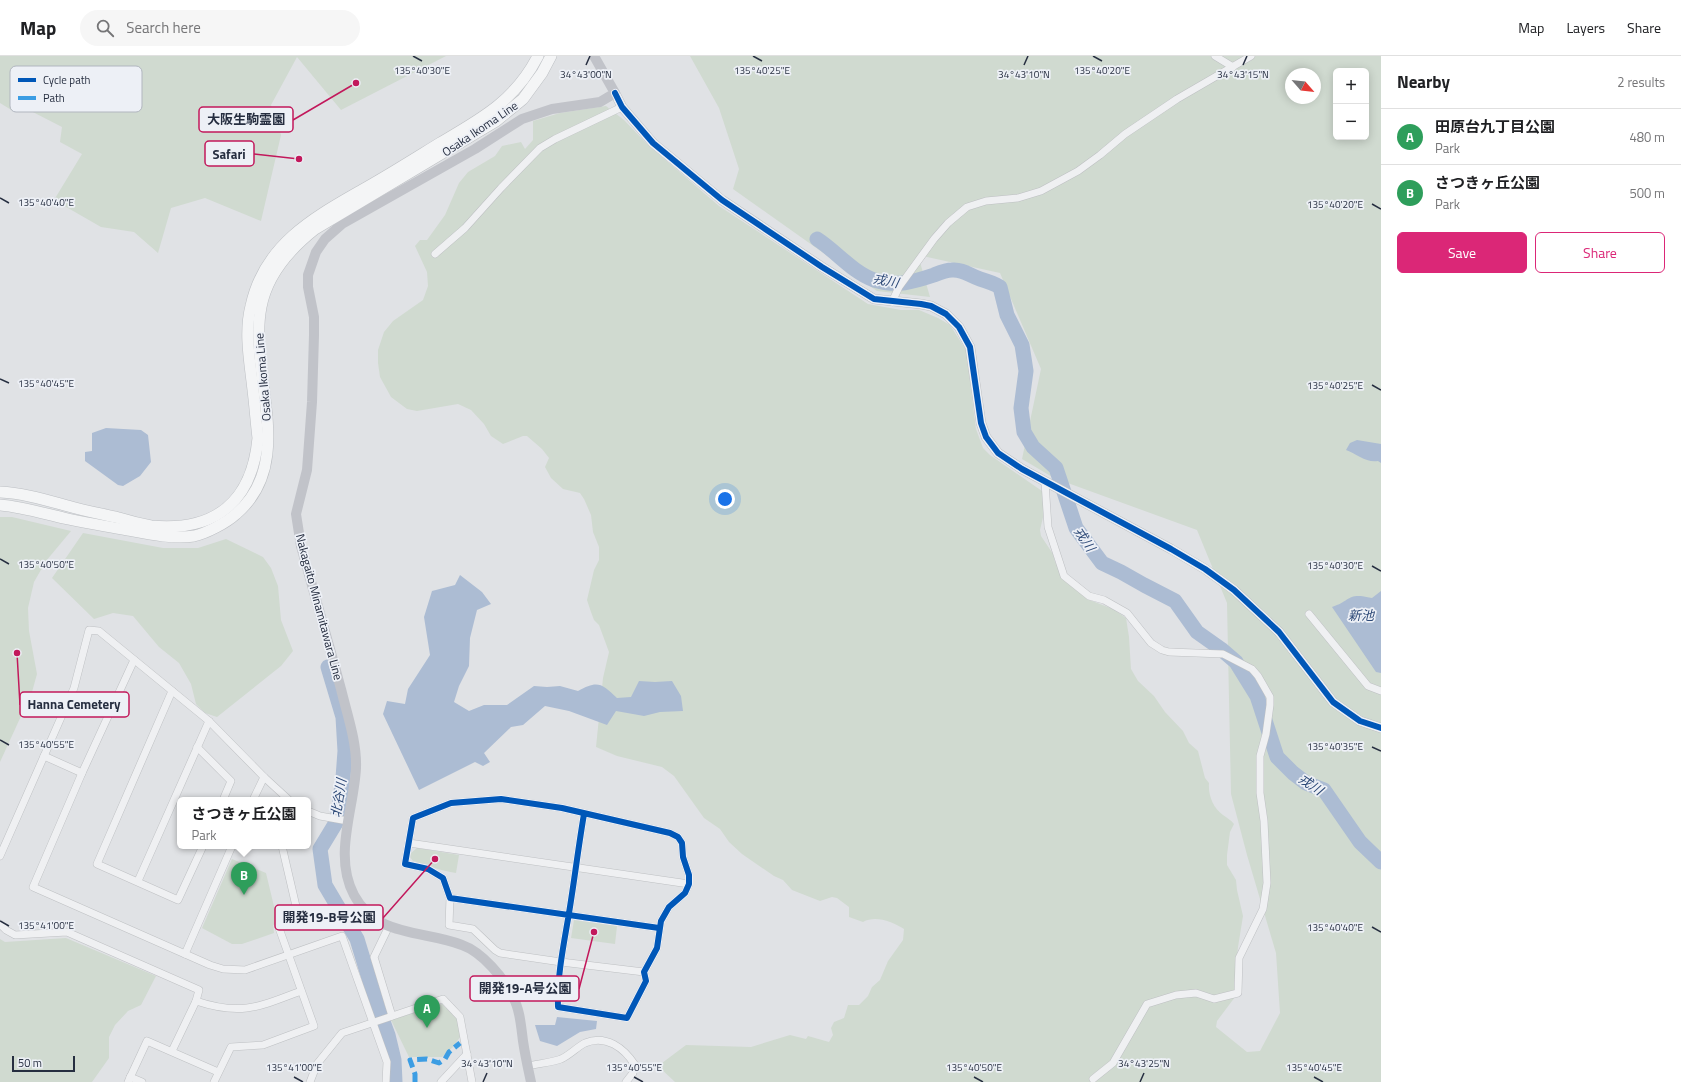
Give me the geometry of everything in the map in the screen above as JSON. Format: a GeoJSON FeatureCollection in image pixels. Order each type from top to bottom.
{"type":"FeatureCollection","features":[{"type":"Feature","properties":{"kind":"main road","name":"Osaka Ikoma Line"},"geometry":{"type":"LineString","coordinates":[[0,492],[12,492],[150,526],[170,527],[191,524],[220,514],[234,501],[252,473],[257,446],[255,402],[247,327],[251,306],[264,272],[280,247],[293,234],[330,208],[394,172],[491,112],[513,92],[532,68],[538,56]]}},
{"type":"Feature","properties":{"kind":"main road","name":"Osaka Ikoma Line"},"geometry":{"type":"LineString","coordinates":[[0,505],[20,507],[146,534],[170,537],[195,536],[227,523],[243,508],[255,493],[263,477],[268,455],[269,437],[259,356],[259,326],[261,306],[274,274],[299,242],[315,229],[483,129],[523,100],[542,73],[551,56]]}},
{"type":"Feature","properties":{"kind":"main road"},"geometry":{"type":"LineString","coordinates":[[594,56],[615,93]]}},
{"type":"Feature","properties":{"kind":"main road","name":"Nakagaito Minamitawara Line"},"geometry":{"type":"LineString","coordinates":[[531,1082],[520,1020],[514,997],[503,980],[491,966],[478,954],[463,945],[447,940],[412,934],[380,922],[367,912],[354,896],[348,879],[345,842],[356,767],[352,734],[301,546],[296,514],[307,470],[312,402],[314,317],[308,286],[308,275],[316,252],[325,239],[342,224],[474,149],[522,119],[552,109],[600,102],[615,93]]}},
{"type":"Feature","properties":{"kind":"main road"},"geometry":{"type":"LineString","coordinates":[[66,518],[70,507]]}},
{"type":"Feature","properties":{"kind":"street"},"geometry":{"type":"LineString","coordinates":[[1215,56],[1233,67]]}},
{"type":"Feature","properties":{"kind":"street"},"geometry":{"type":"LineString","coordinates":[[892,302],[899,287],[934,239],[967,207],[986,201],[1018,198],[1041,191],[1083,167],[1125,134],[1178,99],[1251,56]]}},
{"type":"Feature","properties":{"kind":"street"},"geometry":{"type":"LineString","coordinates":[[615,93],[622,107],[653,143],[722,200],[822,267],[874,299],[931,306],[946,314],[959,327],[970,348],[981,424],[986,437],[998,453],[1007,460],[1045,482],[1171,549],[1205,569],[1234,590],[1279,632],[1333,702],[1360,722],[1381,728]]}},
{"type":"Feature","properties":{"kind":"street"},"geometry":{"type":"LineString","coordinates":[[435,254],[465,228],[500,188],[540,148],[554,139],[622,107]]}},
{"type":"Feature","properties":{"kind":"street"},"geometry":{"type":"LineString","coordinates":[[1045,482],[1048,527],[1064,576],[1090,596],[1104,600],[1127,613],[1152,644],[1162,650],[1168,652],[1223,654],[1252,669],[1269,692],[1270,705],[1266,734],[1260,756],[1260,793],[1264,822],[1267,882],[1263,909],[1239,958],[1238,992],[1214,999],[1196,993],[1176,995],[1147,1004],[1113,1063],[1093,1079]]}},
{"type":"Feature","properties":{"kind":"street"},"geometry":{"type":"LineString","coordinates":[[1310,614],[1368,686],[1381,691]]}},
{"type":"Feature","properties":{"kind":"street"},"geometry":{"type":"LineString","coordinates":[[0,856],[74,688],[89,630],[99,631],[209,721],[286,797]]}},
{"type":"Feature","properties":{"kind":"street"},"geometry":{"type":"LineString","coordinates":[[134,660],[82,773],[34,887],[184,954],[224,969],[245,970],[342,936],[387,1062],[386,1082]]}},
{"type":"Feature","properties":{"kind":"street"},"geometry":{"type":"LineString","coordinates":[[172,691],[97,864],[178,900],[202,849]]}},
{"type":"Feature","properties":{"kind":"street"},"geometry":{"type":"LineString","coordinates":[[138,881],[209,721]]}},
{"type":"Feature","properties":{"kind":"street"},"geometry":{"type":"LineString","coordinates":[[198,747],[232,782],[224,797]]}},
{"type":"Feature","properties":{"kind":"street"},"geometry":{"type":"LineString","coordinates":[[44,756],[82,773]]}},
{"type":"Feature","properties":{"kind":"street"},"geometry":{"type":"LineString","coordinates":[[254,797],[264,777]]}},
{"type":"Feature","properties":{"kind":"street"},"geometry":{"type":"LineString","coordinates":[[584,814],[568,915],[561,962],[557,991],[558,1007],[627,1018],[646,981],[644,972],[657,948],[659,928],[669,907],[685,894],[689,884],[689,875],[683,857],[682,843],[678,837],[670,833],[562,808],[501,799],[451,803],[413,818],[405,864],[428,869],[443,878],[450,898],[449,925],[473,929],[500,953],[561,962],[644,972]]}},
{"type":"Feature","properties":{"kind":"street"},"geometry":{"type":"LineString","coordinates":[[311,812],[320,816],[348,821]]}},
{"type":"Feature","properties":{"kind":"street"},"geometry":{"type":"LineString","coordinates":[[409,843],[689,884]]}},
{"type":"Feature","properties":{"kind":"street"},"geometry":{"type":"LineString","coordinates":[[184,954],[231,849]]}},
{"type":"Feature","properties":{"kind":"street"},"geometry":{"type":"LineString","coordinates":[[214,1082],[231,1047],[264,1045],[314,1026],[279,928],[298,919],[283,849]]}},
{"type":"Feature","properties":{"kind":"street"},"geometry":{"type":"LineString","coordinates":[[450,898],[659,928]]}},
{"type":"Feature","properties":{"kind":"street"},"geometry":{"type":"LineString","coordinates":[[0,924],[6,930],[15,934],[67,932],[199,990],[196,1001],[172,1052]]}},
{"type":"Feature","properties":{"kind":"street"},"geometry":{"type":"LineString","coordinates":[[389,926],[374,957],[392,1016]]}},
{"type":"Feature","properties":{"kind":"street"},"geometry":{"type":"LineString","coordinates":[[196,1001],[217,1008],[244,1008],[264,1005],[301,991]]}},
{"type":"Feature","properties":{"kind":"street"},"geometry":{"type":"LineString","coordinates":[[514,997],[557,991]]}},
{"type":"Feature","properties":{"kind":"street"},"geometry":{"type":"LineString","coordinates":[[310,1082],[317,1064],[342,1033],[443,999],[460,1017],[472,1082]]}},
{"type":"Feature","properties":{"kind":"street"},"geometry":{"type":"LineString","coordinates":[[528,1066],[561,1059],[585,1044],[603,1040],[621,1048],[628,1054],[635,1065],[633,1073],[626,1082]]}},
{"type":"Feature","properties":{"kind":"street"},"geometry":{"type":"LineString","coordinates":[[142,1082],[129,1079],[147,1041],[218,1072]]}},
{"type":"Feature","properties":{"kind":"street"},"geometry":{"type":"LineString","coordinates":[[441,1082],[467,1054]]}},
{"type":"Feature","properties":{"kind":"shaded area"},"geometry":{"type":"Polygon","coordinates":[[[0,56],[446,56],[341,110],[297,57],[271,105],[281,135],[261,221],[205,198],[171,208],[158,253],[134,232],[101,227],[54,200],[82,154],[60,142],[62,127],[33,112],[142,112],[142,66],[10,66],[10,109],[0,103],[0,56]]]}},
{"type":"Feature","properties":{"kind":"shaded area"},"geometry":{"type":"Polygon","coordinates":[[[690,56],[1381,56],[1381,1082],[675,1082],[658,1066],[686,1045],[751,1047],[790,1035],[806,1039],[808,1036],[829,1042],[833,1035],[831,1028],[834,1022],[844,1018],[848,1005],[859,1005],[868,996],[872,987],[880,980],[888,961],[903,940],[904,929],[884,920],[873,919],[863,922],[849,917],[849,907],[837,898],[832,897],[820,901],[792,890],[783,880],[774,876],[742,854],[729,842],[720,829],[704,818],[674,776],[662,767],[617,756],[596,747],[603,678],[609,652],[599,625],[594,620],[587,600],[594,570],[599,560],[599,547],[593,532],[591,515],[584,499],[580,493],[563,489],[551,478],[545,467],[549,458],[542,449],[527,436],[523,436],[503,444],[491,436],[484,424],[471,410],[458,404],[417,411],[407,409],[391,397],[380,377],[378,350],[384,332],[393,321],[423,300],[428,286],[427,272],[415,246],[420,240],[427,240],[445,215],[459,183],[468,172],[495,156],[502,146],[521,142],[525,149],[533,140],[533,121],[560,113],[606,106],[624,120],[647,144],[719,206],[868,304],[901,310],[919,310],[950,325],[966,350],[976,429],[983,448],[990,455],[1042,491],[1045,509],[1040,530],[1041,536],[1053,554],[1055,562],[1065,581],[1087,599],[1113,609],[1126,618],[1131,669],[1138,681],[1154,696],[1165,712],[1183,731],[1189,743],[1198,751],[1205,778],[1209,783],[1209,792],[1212,801],[1216,809],[1234,824],[1230,832],[1227,865],[1236,880],[1243,916],[1234,985],[1238,993],[1217,1021],[1216,1027],[1247,1052],[1260,1051],[1280,1013],[1276,953],[1247,855],[1231,794],[1227,603],[1197,530],[1054,478],[1022,459],[1041,369],[1000,273],[918,255],[930,297],[877,291],[733,189],[739,169],[719,108],[690,56]]]}},
{"type":"Feature","properties":{"kind":"shaded area"},"geometry":{"type":"Polygon","coordinates":[[[0,517],[12,517],[71,531],[46,561],[34,582],[28,608],[29,631],[37,674],[32,692],[0,762],[0,517]]]}},
{"type":"Feature","properties":{"kind":"shaded area"},"geometry":{"type":"Polygon","coordinates":[[[83,533],[163,548],[198,548],[226,539],[263,557],[271,568],[278,586],[281,620],[293,651],[281,666],[217,717],[205,713],[196,704],[191,684],[179,663],[159,647],[133,616],[113,613],[94,619],[52,578],[83,533]]]}},
{"type":"Feature","properties":{"kind":"shaded area"},"geometry":{"type":"Polygon","coordinates":[[[417,848],[459,855],[456,873],[413,861],[410,857],[411,853],[417,848]]]}},
{"type":"Feature","properties":{"kind":"shaded area"},"geometry":{"type":"Polygon","coordinates":[[[232,859],[266,873],[278,923],[273,925],[274,933],[242,944],[232,944],[202,928],[232,859]]]}},
{"type":"Feature","properties":{"kind":"shaded area"},"geometry":{"type":"Polygon","coordinates":[[[574,920],[617,926],[615,944],[571,938],[574,920]]]}},
{"type":"Feature","properties":{"kind":"shaded area"},"geometry":{"type":"Polygon","coordinates":[[[66,938],[156,976],[141,1005],[128,1011],[115,1025],[109,1037],[109,1058],[92,1082],[0,1082],[0,939],[5,942],[66,938]]]}},
{"type":"Feature","properties":{"kind":"shaded area"},"geometry":{"type":"Polygon","coordinates":[[[442,1004],[457,1019],[460,1037],[453,1047],[442,1057],[409,1057],[391,1020],[442,1004]]]}},
{"type":"Feature","properties":{"kind":"water"},"geometry":{"type":"Polygon","coordinates":[[[106,428],[141,430],[148,435],[151,462],[140,476],[123,486],[118,485],[85,461],[85,452],[92,451],[92,433],[106,428]]]}},
{"type":"Feature","properties":{"kind":"water"},"geometry":{"type":"Polygon","coordinates":[[[1357,440],[1381,444],[1381,463],[1378,461],[1369,461],[1346,450],[1350,443],[1357,440]]]}},
{"type":"Feature","properties":{"kind":"water"},"geometry":{"type":"Polygon","coordinates":[[[460,575],[482,592],[491,604],[477,610],[470,638],[469,666],[459,686],[454,702],[469,711],[484,705],[507,705],[534,686],[560,686],[578,691],[595,684],[603,686],[617,698],[631,697],[639,681],[672,681],[681,696],[683,711],[660,712],[644,716],[616,711],[607,725],[569,711],[545,706],[523,725],[511,727],[484,753],[490,762],[483,766],[475,762],[419,790],[383,714],[387,701],[405,704],[408,689],[430,655],[424,617],[432,591],[455,585],[460,575]]]}},
{"type":"Feature","properties":{"kind":"water","name":"新池"},"geometry":{"type":"Polygon","coordinates":[[[1381,591],[1381,673],[1376,672],[1332,607],[1354,596],[1372,598],[1381,591]]]}},
{"type":"Feature","properties":{"kind":"water"},"geometry":{"type":"Polygon","coordinates":[[[557,1017],[597,1021],[596,1029],[580,1032],[557,1046],[540,1041],[535,1025],[555,1025],[557,1017]]]}},
{"type":"Feature","properties":{"kind":"waterway","name":"戎川"},"geometry":{"type":"LineString","coordinates":[[817,239],[852,267],[874,280],[890,283],[905,283],[945,271],[956,270],[1000,287],[1007,315],[1022,345],[1026,371],[1021,408],[1024,432],[1033,447],[1056,468],[1076,528],[1102,563],[1175,601],[1197,632],[1236,662],[1257,696],[1277,757],[1293,773],[1306,783],[1324,790],[1360,842],[1381,862]]}},
{"type":"Feature","properties":{"kind":"waterway","name":"北谷川"},"geometry":{"type":"LineString","coordinates":[[328,667],[343,717],[345,751],[337,821],[320,849],[325,885],[357,939],[378,1008],[388,1035],[394,1060],[395,1082]]}},
{"type":"Feature","properties":{"kind":"marked path"},"geometry":{"type":"LineString","coordinates":[[415,1082],[415,1074],[410,1060],[427,1059],[439,1063],[445,1059],[449,1052],[460,1043]]}},
{"type":"Feature","properties":{"kind":"cycle path"},"geometry":{"type":"LineString","coordinates":[[615,93],[622,107],[653,143],[722,200],[822,267],[874,299],[931,306],[946,314],[959,327],[970,347],[981,423],[986,437],[998,453],[1022,469],[1171,549],[1205,569],[1234,590],[1279,632],[1333,702],[1360,721],[1381,728]]}},
{"type":"Feature","properties":{"kind":"cycle path"},"geometry":{"type":"LineString","coordinates":[[584,814],[570,906],[568,919],[564,941],[558,985],[558,1007],[627,1018],[646,981],[644,972],[657,948],[661,921],[669,907],[685,893],[689,884],[689,875],[683,857],[682,843],[678,837],[670,833],[562,808],[501,799],[451,803],[413,818],[405,864],[428,869],[443,878],[450,898],[529,909],[555,913],[581,917],[659,928]]}},
{"type":"Feature","properties":{"kind":"place","name":"大阪生駒霊園"},"geometry":{"type":"Point","coordinates":[356,83]}},
{"type":"Feature","properties":{"kind":"place","name":"Safari"},"geometry":{"type":"Point","coordinates":[299,159]}},
{"type":"Feature","properties":{"kind":"place","name":"Hanna Cemetery"},"geometry":{"type":"Point","coordinates":[17,653]}},
{"type":"Feature","properties":{"kind":"place","name":"開発19-B号公園"},"geometry":{"type":"Point","coordinates":[435,859]}},
{"type":"Feature","properties":{"kind":"place","name":"さつきヶ丘公園"},"geometry":{"type":"Point","coordinates":[244,895]}},
{"type":"Feature","properties":{"kind":"place","name":"開発19-A号公園"},"geometry":{"type":"Point","coordinates":[594,932]}},
{"type":"Feature","properties":{"kind":"place","name":"田原台九丁目公園"},"geometry":{"type":"Point","coordinates":[427,1028]}}]}
